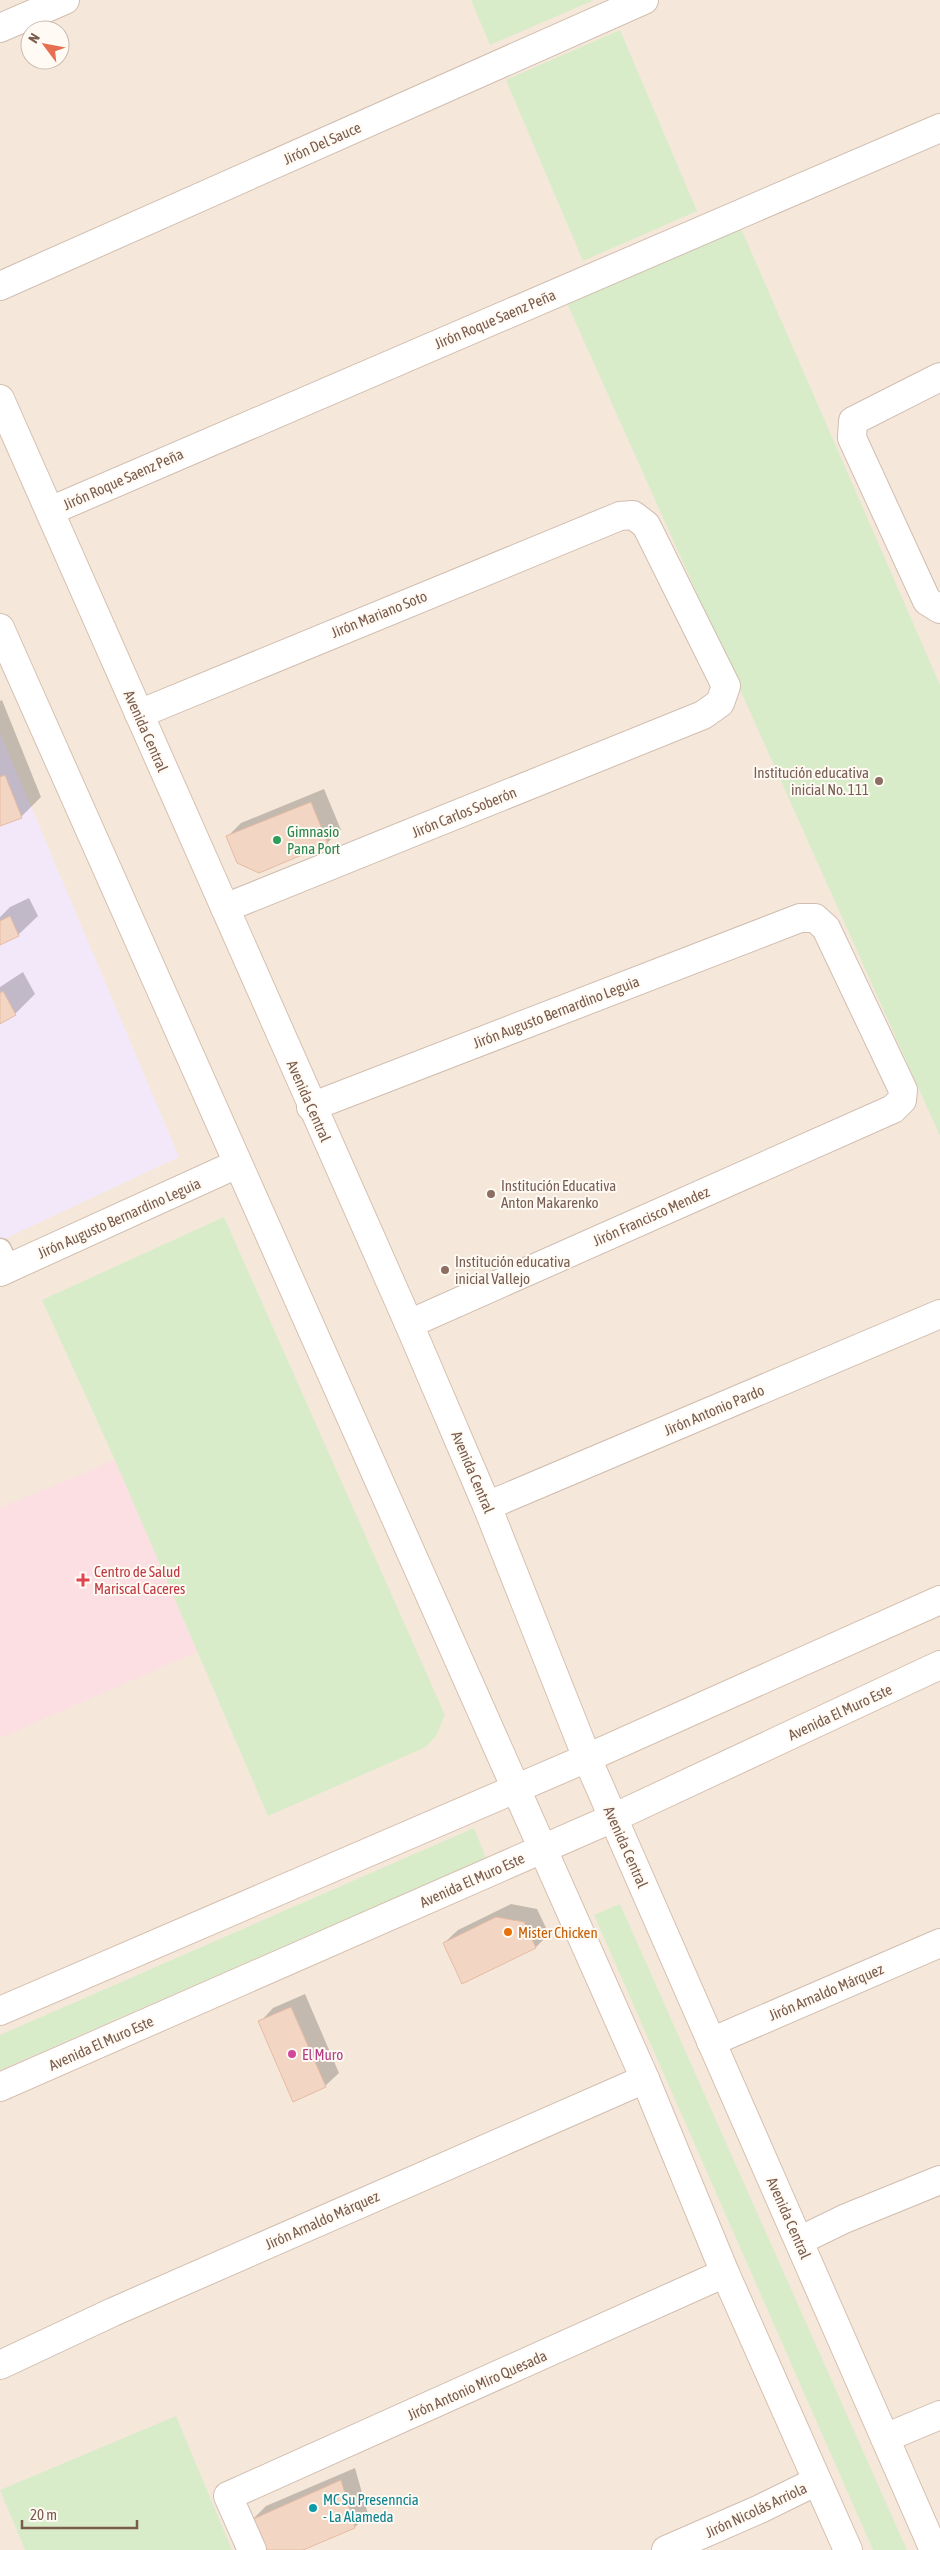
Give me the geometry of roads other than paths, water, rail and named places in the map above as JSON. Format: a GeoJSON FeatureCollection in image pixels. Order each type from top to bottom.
{"type":"FeatureCollection","features":[{"type":"Feature","properties":{"kind":"street"},"geometry":{"type":"LineString","coordinates":[[0,28],[65,0]]}},
{"type":"Feature","properties":{"kind":"street","name":"Jirón Del Sauce"},"geometry":{"type":"LineString","coordinates":[[0,286],[644,0]]}},
{"type":"Feature","properties":{"kind":"street","name":"Jirón Roque Saenz Peña"},"geometry":{"type":"LineString","coordinates":[[50,511],[940,128]]}},
{"type":"Feature","properties":{"kind":"street"},"geometry":{"type":"LineString","coordinates":[[934,605],[852,438],[853,421],[940,378]]}},
{"type":"Feature","properties":{"kind":"street","name":"Avenida Central"},"geometry":{"type":"LineString","coordinates":[[0,399],[311,1107],[409,1324],[487,1506],[587,1758],[934,2550]]}},
{"type":"Feature","properties":{"kind":"street","name":"Jirón Carlos Soberón"},"geometry":{"type":"LineString","coordinates":[[225,908],[703,715],[720,703],[726,686],[646,525],[633,515],[620,516]]}},
{"type":"Feature","properties":{"kind":"street","name":"Jirón Mariano Soto"},"geometry":{"type":"LineString","coordinates":[[138,714],[620,516]]}},
{"type":"Feature","properties":{"kind":"street"},"geometry":{"type":"LineString","coordinates":[[0,628],[646,2079],[725,2272],[848,2550]]}},
{"type":"Feature","properties":{"kind":"street","name":"Jirón Augusto Bernardino Leguia"},"geometry":{"type":"LineString","coordinates":[[311,1107],[800,918],[815,918],[826,928],[902,1090],[902,1100],[893,1109]]}},
{"type":"Feature","properties":{"kind":"street","name":"Jirón Francisco Mendez"},"geometry":{"type":"LineString","coordinates":[[409,1324],[893,1109]]}},
{"type":"Feature","properties":{"kind":"street","name":"Jirón Augusto Bernardino Leguia"},"geometry":{"type":"LineString","coordinates":[[3,1263],[238,1164]]}},
{"type":"Feature","properties":{"kind":"street","name":"Jirón Antonio Pardo"},"geometry":{"type":"LineString","coordinates":[[487,1506],[940,1314]]}},
{"type":"Feature","properties":{"kind":"street"},"geometry":{"type":"LineString","coordinates":[[0,2011],[587,1758],[940,1600]]}},
{"type":"Feature","properties":{"kind":"street","name":"Avenida El Muro Este"},"geometry":{"type":"LineString","coordinates":[[0,2087],[613,1818],[940,1666]]}},
{"type":"Feature","properties":{"kind":"street","name":"Jirón Arnaldo Márquez"},"geometry":{"type":"LineString","coordinates":[[711,2042],[940,1943]]}},
{"type":"Feature","properties":{"kind":"street","name":"Jirón Arnaldo Márquez"},"geometry":{"type":"LineString","coordinates":[[0,2364],[122,2308],[646,2079]]}},
{"type":"Feature","properties":{"kind":"street"},"geometry":{"type":"LineString","coordinates":[[799,2242],[844,2219],[940,2180]]}},
{"type":"Feature","properties":{"kind":"street","name":"Jirón Antonio Miro Quesada"},"geometry":{"type":"LineString","coordinates":[[252,2550],[228,2496],[725,2272]]}},
{"type":"Feature","properties":{"kind":"street"},"geometry":{"type":"LineString","coordinates":[[885,2438],[940,2415]]}},
{"type":"Feature","properties":{"kind":"street","name":"Jirón Nicolás Arriola"},"geometry":{"type":"LineString","coordinates":[[666,2550],[760,2509],[817,2481]]}},
{"type":"Feature","properties":{"kind":"place","name":"Institución educativa inicial No. 111"},"geometry":{"type":"Point","coordinates":[879,781]}},
{"type":"Feature","properties":{"kind":"place","name":"Gimnasio Pana Port"},"geometry":{"type":"Point","coordinates":[277,840]}},
{"type":"Feature","properties":{"kind":"place","name":"Institución Educativa Anton Makarenko"},"geometry":{"type":"Point","coordinates":[491,1194]}},
{"type":"Feature","properties":{"kind":"place","name":"Institución educativa inicial Vallejo"},"geometry":{"type":"Point","coordinates":[445,1270]}},
{"type":"Feature","properties":{"kind":"place","name":"Centro de Salud Mariscal Caceres"},"geometry":{"type":"Point","coordinates":[83,1580]}},
{"type":"Feature","properties":{"kind":"place","name":"Mister Chicken"},"geometry":{"type":"Point","coordinates":[508,1932]}},
{"type":"Feature","properties":{"kind":"place","name":"El Muro"},"geometry":{"type":"Point","coordinates":[292,2054]}},
{"type":"Feature","properties":{"kind":"place","name":"MC Su Presenncia - La Alameda"},"geometry":{"type":"Point","coordinates":[313,2508]}}]}
